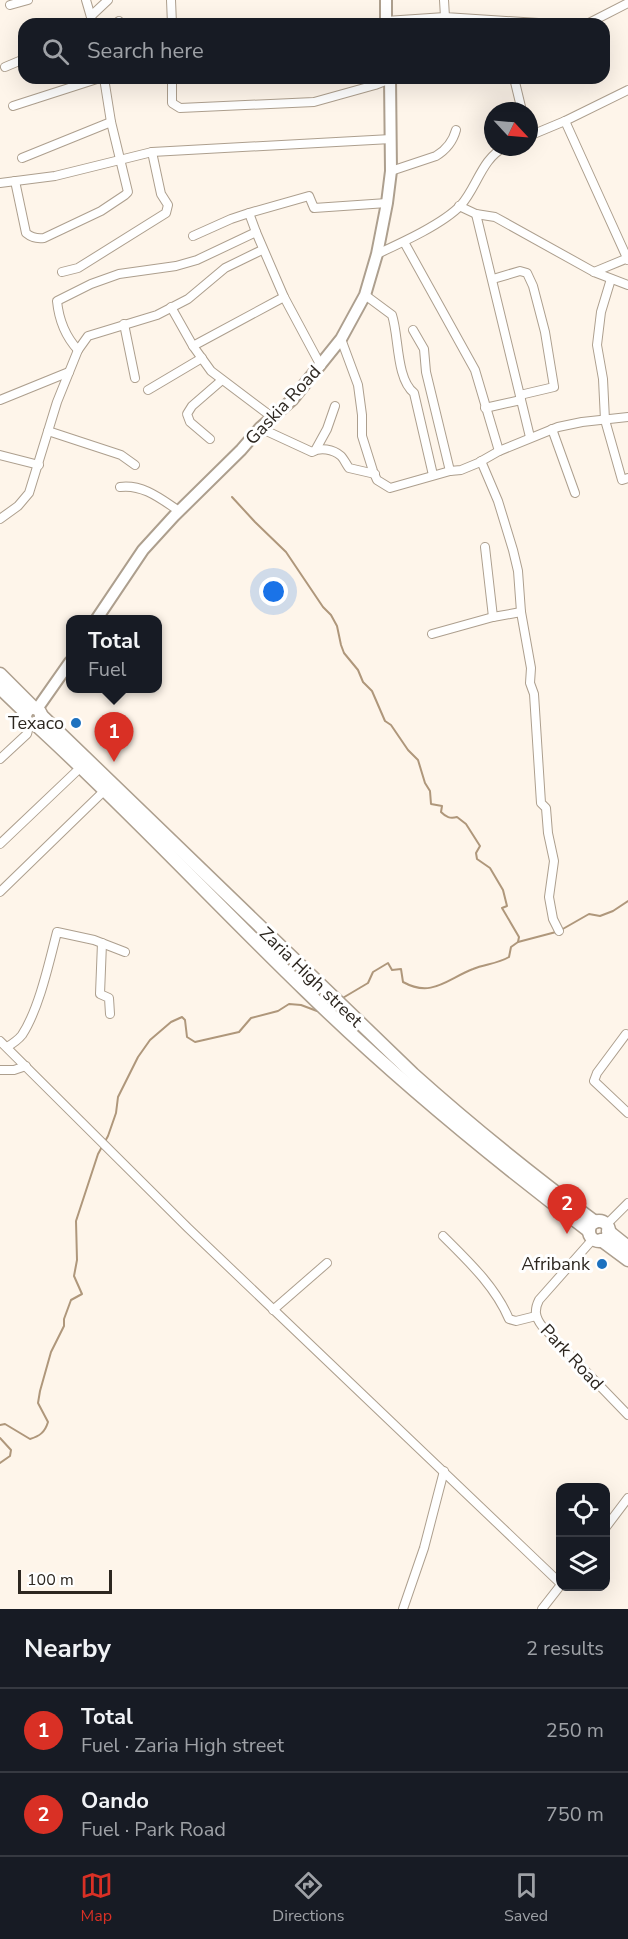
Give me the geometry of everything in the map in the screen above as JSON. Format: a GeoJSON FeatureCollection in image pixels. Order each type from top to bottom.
{"type":"FeatureCollection","features":[{"type":"Feature","properties":{"kind":"main road"},"geometry":{"type":"LineString","coordinates":[[386,0],[386,18]]}},
{"type":"Feature","properties":{"kind":"main road","name":"Gaskia Road"},"geometry":{"type":"LineString","coordinates":[[99,615],[132,565],[179,511],[260,428],[292,400],[341,339],[365,295],[377,254],[391,171],[392,84]]}},
{"type":"Feature","properties":{"kind":"main road"},"geometry":{"type":"LineString","coordinates":[[34,715],[66,668]]}},
{"type":"Feature","properties":{"kind":"main road","name":"Zaria High street"},"geometry":{"type":"LineString","coordinates":[[0,674],[81,767],[306,992],[406,1084],[459,1129],[599,1231]]}},
{"type":"Feature","properties":{"kind":"main road","name":"Zaria High street"},"geometry":{"type":"LineString","coordinates":[[0,688],[34,715],[467,1122],[599,1231]]}},
{"type":"Feature","properties":{"kind":"main road"},"geometry":{"type":"LineString","coordinates":[[599,1231],[628,1246]]}},
{"type":"Feature","properties":{"kind":"main road"},"geometry":{"type":"LineString","coordinates":[[599,1231],[628,1260]]}},
{"type":"Feature","properties":{"kind":"street"},"geometry":{"type":"LineString","coordinates":[[10,5],[28,0]]}},
{"type":"Feature","properties":{"kind":"street"},"geometry":{"type":"LineString","coordinates":[[86,0],[91,18]]}},
{"type":"Feature","properties":{"kind":"street"},"geometry":{"type":"LineString","coordinates":[[95,18],[108,0]]}},
{"type":"Feature","properties":{"kind":"street"},"geometry":{"type":"LineString","coordinates":[[171,0],[171,18]]}},
{"type":"Feature","properties":{"kind":"street"},"geometry":{"type":"LineString","coordinates":[[444,0],[445,17]]}},
{"type":"Feature","properties":{"kind":"street"},"geometry":{"type":"LineString","coordinates":[[598,18],[628,3]]}},
{"type":"Feature","properties":{"kind":"street"},"geometry":{"type":"LineString","coordinates":[[433,18],[461,18]]}},
{"type":"Feature","properties":{"kind":"street"},"geometry":{"type":"LineString","coordinates":[[5,67],[18,62]]}},
{"type":"Feature","properties":{"kind":"street"},"geometry":{"type":"LineString","coordinates":[[13,106],[83,84]]}},
{"type":"Feature","properties":{"kind":"street"},"geometry":{"type":"LineString","coordinates":[[15,181],[26,233],[32,237],[44,238],[101,211],[128,192],[103,84]]}},
{"type":"Feature","properties":{"kind":"street"},"geometry":{"type":"LineString","coordinates":[[172,84],[172,103],[180,108],[314,102],[379,84]]}},
{"type":"Feature","properties":{"kind":"street"},"geometry":{"type":"LineString","coordinates":[[515,84],[520,102]]}},
{"type":"Feature","properties":{"kind":"street"},"geometry":{"type":"LineString","coordinates":[[538,132],[628,90]]}},
{"type":"Feature","properties":{"kind":"street"},"geometry":{"type":"LineString","coordinates":[[565,121],[628,258],[594,273]]}},
{"type":"Feature","properties":{"kind":"street"},"geometry":{"type":"LineString","coordinates":[[22,158],[111,122]]}},
{"type":"Feature","properties":{"kind":"street"},"geometry":{"type":"LineString","coordinates":[[391,171],[436,156],[454,138],[456,130]]}},
{"type":"Feature","properties":{"kind":"street"},"geometry":{"type":"LineString","coordinates":[[0,183],[69,173],[120,158],[152,152],[391,139]]}},
{"type":"Feature","properties":{"kind":"street"},"geometry":{"type":"LineString","coordinates":[[62,272],[78,268],[166,213],[168,205],[161,194],[152,152]]}},
{"type":"Feature","properties":{"kind":"street"},"geometry":{"type":"LineString","coordinates":[[377,254],[404,242],[451,213],[459,206],[492,156]]}},
{"type":"Feature","properties":{"kind":"street"},"geometry":{"type":"LineString","coordinates":[[193,236],[231,219],[309,196],[314,208],[387,203]]}},
{"type":"Feature","properties":{"kind":"street"},"geometry":{"type":"LineString","coordinates":[[459,206],[495,217],[594,273],[628,285]]}},
{"type":"Feature","properties":{"kind":"street"},"geometry":{"type":"LineString","coordinates":[[249,213],[262,250],[284,297],[321,366]]}},
{"type":"Feature","properties":{"kind":"street"},"geometry":{"type":"LineString","coordinates":[[476,213],[530,437]]}},
{"type":"Feature","properties":{"kind":"street"},"geometry":{"type":"LineString","coordinates":[[78,350],[66,336],[62,327],[57,301],[91,284],[119,274],[176,266],[197,260],[255,232]]}},
{"type":"Feature","properties":{"kind":"street"},"geometry":{"type":"LineString","coordinates":[[404,242],[475,370],[484,408],[499,451]]}},
{"type":"Feature","properties":{"kind":"street"},"geometry":{"type":"LineString","coordinates":[[0,519],[4,513],[18,506],[29,493],[57,402],[78,350],[88,336],[157,315],[188,299],[225,268],[262,250]]}},
{"type":"Feature","properties":{"kind":"street"},"geometry":{"type":"LineString","coordinates":[[484,408],[554,387],[545,332],[533,286],[527,273],[520,271],[493,279]]}},
{"type":"Feature","properties":{"kind":"street"},"geometry":{"type":"LineString","coordinates":[[611,279],[601,312],[597,345],[601,364],[605,420],[622,480],[628,478]]}},
{"type":"Feature","properties":{"kind":"street"},"geometry":{"type":"LineString","coordinates":[[365,295],[392,315],[400,364],[408,387],[414,393],[433,475]]}},
{"type":"Feature","properties":{"kind":"street"},"geometry":{"type":"LineString","coordinates":[[193,346],[284,297]]}},
{"type":"Feature","properties":{"kind":"street"},"geometry":{"type":"LineString","coordinates":[[171,307],[193,346],[211,371],[272,417]]}},
{"type":"Feature","properties":{"kind":"street"},"geometry":{"type":"LineString","coordinates":[[124,324],[135,378]]}},
{"type":"Feature","properties":{"kind":"street"},"geometry":{"type":"LineString","coordinates":[[413,330],[424,349],[426,372],[450,471]]}},
{"type":"Feature","properties":{"kind":"street"},"geometry":{"type":"LineString","coordinates":[[341,339],[358,385],[362,436],[377,480],[390,488],[433,475],[461,470],[552,429],[582,422],[628,417]]}},
{"type":"Feature","properties":{"kind":"street"},"geometry":{"type":"LineString","coordinates":[[148,390],[202,358]]}},
{"type":"Feature","properties":{"kind":"street"},"geometry":{"type":"LineString","coordinates":[[0,400],[69,372]]}},
{"type":"Feature","properties":{"kind":"street"},"geometry":{"type":"LineString","coordinates":[[210,438],[190,422],[188,414],[192,406],[222,380]]}},
{"type":"Feature","properties":{"kind":"street"},"geometry":{"type":"LineString","coordinates":[[260,428],[312,452],[327,429],[335,406]]}},
{"type":"Feature","properties":{"kind":"street"},"geometry":{"type":"LineString","coordinates":[[552,429],[575,493]]}},
{"type":"Feature","properties":{"kind":"street"},"geometry":{"type":"LineString","coordinates":[[48,431],[121,455],[135,465]]}},
{"type":"Feature","properties":{"kind":"street"},"geometry":{"type":"LineString","coordinates":[[316,449],[337,453],[343,457],[349,468],[375,474]]}},
{"type":"Feature","properties":{"kind":"street"},"geometry":{"type":"LineString","coordinates":[[0,455],[39,465]]}},
{"type":"Feature","properties":{"kind":"street"},"geometry":{"type":"LineString","coordinates":[[481,461],[498,501],[518,572],[521,612],[534,694],[541,803],[546,808],[554,861],[549,897],[553,919],[559,931]]}},
{"type":"Feature","properties":{"kind":"street"},"geometry":{"type":"LineString","coordinates":[[120,487],[139,488],[179,511]]}},
{"type":"Feature","properties":{"kind":"street"},"geometry":{"type":"LineString","coordinates":[[485,547],[493,616]]}},
{"type":"Feature","properties":{"kind":"street"},"geometry":{"type":"LineString","coordinates":[[432,634],[493,616],[521,612]]}},
{"type":"Feature","properties":{"kind":"street"},"geometry":{"type":"LineString","coordinates":[[0,759],[27,734],[34,715]]}},
{"type":"Feature","properties":{"kind":"street"},"geometry":{"type":"LineString","coordinates":[[0,844],[81,767]]}},
{"type":"Feature","properties":{"kind":"street"},"geometry":{"type":"LineString","coordinates":[[0,892],[105,790]]}},
{"type":"Feature","properties":{"kind":"street"},"geometry":{"type":"LineString","coordinates":[[7,1047],[21,1037],[33,1010],[45,979],[57,932],[102,943],[125,952]]}},
{"type":"Feature","properties":{"kind":"street"},"geometry":{"type":"LineString","coordinates":[[102,943],[100,994],[109,998],[110,1014]]}},
{"type":"Feature","properties":{"kind":"street"},"geometry":{"type":"LineString","coordinates":[[626,1034],[597,1073],[594,1081],[628,1113]]}},
{"type":"Feature","properties":{"kind":"street"},"geometry":{"type":"LineString","coordinates":[[0,1041],[273,1310],[556,1579]]}},
{"type":"Feature","properties":{"kind":"street"},"geometry":{"type":"LineString","coordinates":[[0,1070],[14,1070],[27,1066]]}},
{"type":"Feature","properties":{"kind":"street","name":"Park Road"},"geometry":{"type":"LineString","coordinates":[[628,1203],[599,1231],[536,1306],[536,1316],[549,1335],[628,1415]]}},
{"type":"Feature","properties":{"kind":"street"},"geometry":{"type":"LineString","coordinates":[[443,1236],[478,1272],[502,1302],[509,1319],[516,1321],[536,1316]]}},
{"type":"Feature","properties":{"kind":"street"},"geometry":{"type":"LineString","coordinates":[[273,1310],[327,1263]]}},
{"type":"Feature","properties":{"kind":"street"},"geometry":{"type":"LineString","coordinates":[[403,1609],[424,1548],[444,1472]]}},
{"type":"Feature","properties":{"kind":"street"},"geometry":{"type":"LineString","coordinates":[[610,1522],[628,1498]]}},
{"type":"Feature","properties":{"kind":"street"},"geometry":{"type":"LineString","coordinates":[[542,1609],[556,1591]]}},
{"type":"Feature","properties":{"kind":"waterway"},"geometry":{"type":"LineString","coordinates":[[232,497],[286,552],[323,607],[331,615],[337,626],[344,653],[358,670],[363,682],[372,691],[385,721],[391,725],[408,750],[418,760],[430,791],[431,804],[442,806],[441,812],[450,818],[457,817],[466,824],[480,846],[476,853],[477,859],[490,868],[503,890],[507,906],[502,908],[519,937],[518,942]]}},
{"type":"Feature","properties":{"kind":"waterway"},"geometry":{"type":"LineString","coordinates":[[561,930],[589,914],[600,916],[628,901]]}},
{"type":"Feature","properties":{"kind":"waterway"},"geometry":{"type":"LineString","coordinates":[[341,999],[368,983],[373,972],[388,963],[392,970],[401,969],[403,982],[413,986],[431,988],[473,969],[509,957],[511,947],[518,942],[556,932]]}},
{"type":"Feature","properties":{"kind":"waterway"},"geometry":{"type":"LineString","coordinates":[[0,1425],[5,1424],[30,1439],[42,1433],[47,1425],[48,1422],[38,1403],[40,1391],[51,1352],[64,1326],[64,1319],[71,1300],[82,1294],[74,1276],[77,1260],[76,1221],[98,1154],[108,1136],[116,1113],[118,1097],[138,1057],[150,1040],[171,1022],[182,1017],[185,1020],[187,1037],[195,1042],[239,1032],[251,1018],[278,1011],[289,1004],[320,1010]]}},
{"type":"Feature","properties":{"kind":"waterway"},"geometry":{"type":"LineString","coordinates":[[0,1438],[11,1450],[10,1456],[0,1463]]}},
{"type":"Feature","properties":{"kind":"place","name":"Texaco"},"geometry":{"type":"Point","coordinates":[76,723]}},
{"type":"Feature","properties":{"kind":"place","name":"Total"},"geometry":{"type":"Point","coordinates":[114,762]}},
{"type":"Feature","properties":{"kind":"place","name":"Oando"},"geometry":{"type":"Point","coordinates":[567,1234]}},
{"type":"Feature","properties":{"kind":"place","name":"Afribank"},"geometry":{"type":"Point","coordinates":[602,1264]}}]}
